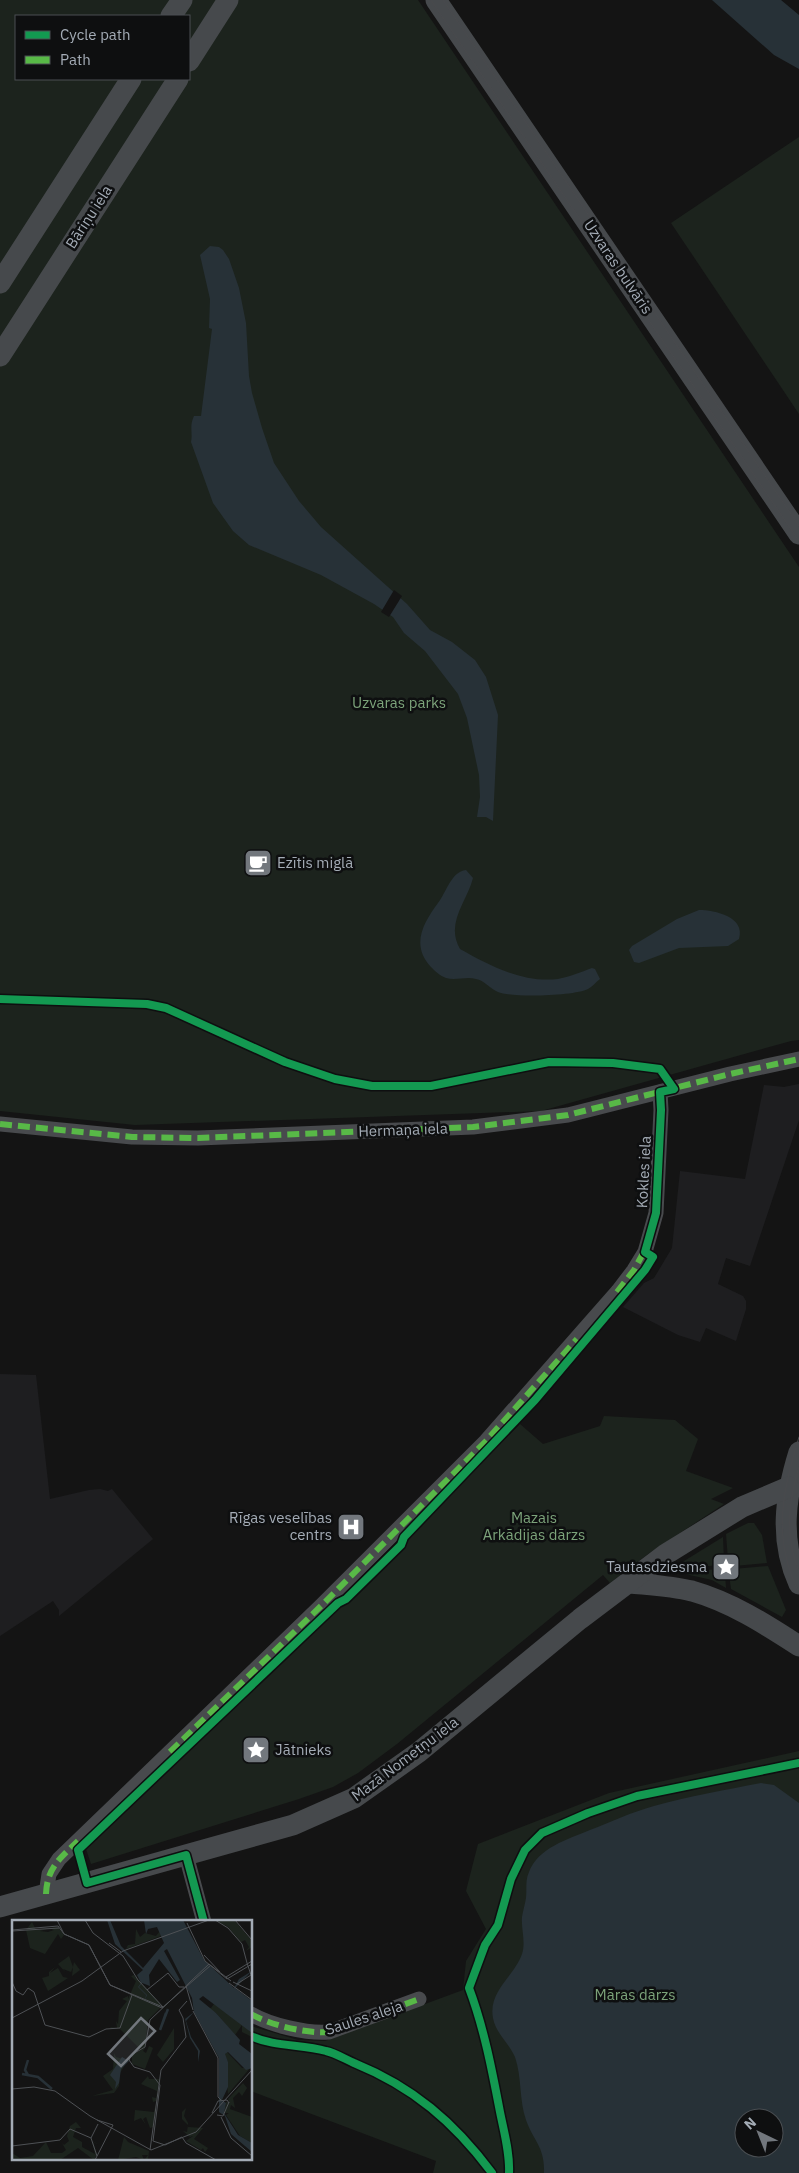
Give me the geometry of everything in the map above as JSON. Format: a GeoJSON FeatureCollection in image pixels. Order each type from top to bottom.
{"type":"FeatureCollection","features":[{"type":"Feature","properties":{"kind":"street"},"geometry":{"type":"LineString","coordinates":[[172,15],[182,0]]}},
{"type":"Feature","properties":{"kind":"street"},"geometry":{"type":"LineString","coordinates":[[190,60],[228,0]]}},
{"type":"Feature","properties":{"kind":"street","name":"Uzvaras bulvāris"},"geometry":{"type":"LineString","coordinates":[[436,0],[799,534]]}},
{"type":"Feature","properties":{"kind":"street"},"geometry":{"type":"LineString","coordinates":[[0,283],[130,80]]}},
{"type":"Feature","properties":{"kind":"street","name":"Bāriņu iela"},"geometry":{"type":"LineString","coordinates":[[0,356],[177,80]]}},
{"type":"Feature","properties":{"kind":"street","name":"Hermaņa iela"},"geometry":{"type":"LineString","coordinates":[[0,1124],[132,1137],[198,1138],[463,1127],[568,1115],[730,1074],[799,1059]]}},
{"type":"Feature","properties":{"kind":"street","name":"Kokles iela"},"geometry":{"type":"LineString","coordinates":[[46,1894],[49,1874],[59,1859],[314,1613],[486,1441],[584,1332],[634,1270],[645,1252],[656,1213],[661,1110],[660,1092]]}},
{"type":"Feature","properties":{"kind":"street"},"geometry":{"type":"LineString","coordinates":[[799,1452],[789,1487],[785,1514],[786,1540],[799,1584]]}},
{"type":"Feature","properties":{"kind":"street","name":"Mazā Nometņu iela"},"geometry":{"type":"LineString","coordinates":[[0,1907],[293,1825],[354,1798],[419,1752],[580,1619],[666,1554],[734,1511],[789,1487]]}},
{"type":"Feature","properties":{"kind":"street"},"geometry":{"type":"LineString","coordinates":[[630,1583],[672,1587],[705,1596],[758,1619],[799,1646]]}},
{"type":"Feature","properties":{"kind":"street"},"geometry":{"type":"LineString","coordinates":[[186,1855],[203,1920]]}},
{"type":"Feature","properties":{"kind":"street","name":"Saules aleja"},"geometry":{"type":"LineString","coordinates":[[252,2014],[271,2023],[319,2033],[329,2032],[419,1999]]}},
{"type":"Feature","properties":{"kind":"shaded area"},"geometry":{"type":"Polygon","coordinates":[[[712,0],[781,0],[799,15],[799,69],[774,55],[712,0]]]}},
{"type":"Feature","properties":{"kind":"shaded area"},"geometry":{"type":"Polygon","coordinates":[[[210,246],[219,247],[223,250],[229,259],[239,288],[246,323],[249,376],[252,393],[274,463],[299,501],[321,527],[407,604],[430,630],[452,642],[475,660],[486,677],[498,715],[493,821],[486,817],[477,817],[480,797],[479,775],[467,718],[458,694],[425,651],[404,633],[393,617],[374,604],[321,575],[249,545],[233,531],[213,503],[191,442],[191,426],[194,416],[201,416],[212,329],[209,328],[210,299],[200,255],[210,246]]]}},
{"type":"Feature","properties":{"kind":"shaded area"},"geometry":{"type":"Polygon","coordinates":[[[466,870],[473,878],[456,921],[456,939],[460,949],[495,967],[520,976],[545,980],[558,979],[592,968],[595,969],[600,979],[590,988],[581,991],[557,995],[529,996],[505,994],[495,991],[479,980],[472,978],[450,979],[438,973],[425,959],[421,950],[421,934],[428,918],[453,878],[466,870]]]}},
{"type":"Feature","properties":{"kind":"shaded area"},"geometry":{"type":"Polygon","coordinates":[[[699,910],[721,913],[734,920],[740,931],[739,939],[728,946],[679,948],[639,963],[634,962],[629,950],[632,946],[677,919],[699,910]]]}},
{"type":"Feature","properties":{"kind":"shaded area"},"geometry":{"type":"Polygon","coordinates":[[[799,1084],[799,1120],[750,1266],[726,1258],[718,1284],[743,1296],[746,1301],[746,1309],[736,1341],[706,1328],[700,1342],[678,1335],[623,1307],[644,1283],[654,1278],[672,1248],[680,1171],[745,1179],[764,1085],[784,1087],[799,1084]]]}},
{"type":"Feature","properties":{"kind":"shaded area"},"geometry":{"type":"Polygon","coordinates":[[[0,1374],[36,1375],[50,1499],[89,1490],[100,1489],[108,1491],[112,1489],[153,1539],[59,1616],[59,1610],[53,1601],[0,1636],[0,1374]]]}},
{"type":"Feature","properties":{"kind":"shaded area","name":"Māras dārzs"},"geometry":{"type":"Polygon","coordinates":[[[761,1783],[774,1785],[799,1803],[799,2173],[544,2173],[543,2157],[529,2128],[524,2112],[519,2072],[515,2057],[497,2029],[492,2008],[498,1992],[522,1954],[524,1945],[522,1917],[529,1872],[539,1857],[563,1841],[638,1811],[707,1793],[761,1783]]]}},
{"type":"Feature","properties":{"kind":"green space","name":"Uzvaras parks"},"geometry":{"type":"Polygon","coordinates":[[[0,0],[418,0],[799,567],[799,1040],[541,1111],[135,1125],[0,1111],[0,0]]]}},
{"type":"Feature","properties":{"kind":"green space"},"geometry":{"type":"Polygon","coordinates":[[[799,137],[799,414],[671,223],[799,137]]]}},
{"type":"Feature","properties":{"kind":"green space","name":"Mazais Arkādijas dārzs"},"geometry":{"type":"Polygon","coordinates":[[[604,1416],[675,1420],[698,1439],[686,1471],[733,1488],[711,1499],[724,1504],[648,1554],[610,1583],[603,1575],[397,1744],[358,1773],[333,1787],[299,1799],[91,1864],[86,1849],[340,1606],[345,1604],[404,1546],[405,1540],[520,1424],[543,1444],[600,1426],[604,1416]]]}},
{"type":"Feature","properties":{"kind":"green space"},"geometry":{"type":"Polygon","coordinates":[[[748,1523],[754,1523],[762,1535],[767,1563],[734,1566],[728,1560],[726,1534],[748,1523]]]}},
{"type":"Feature","properties":{"kind":"green space"},"geometry":{"type":"Polygon","coordinates":[[[723,1537],[724,1561],[720,1565],[675,1569],[676,1566],[723,1537]]]}},
{"type":"Feature","properties":{"kind":"green space"},"geometry":{"type":"Polygon","coordinates":[[[768,1566],[786,1610],[782,1617],[731,1589],[729,1574],[733,1569],[768,1566]]]}},
{"type":"Feature","properties":{"kind":"green space"},"geometry":{"type":"Polygon","coordinates":[[[720,1569],[725,1574],[726,1588],[712,1580],[676,1572],[720,1569]]]}},
{"type":"Feature","properties":{"kind":"green space","name":"Māras dārzs"},"geometry":{"type":"Polygon","coordinates":[[[799,1751],[799,2173],[433,2173],[436,2161],[252,2091],[252,2026],[298,2040],[325,2041],[463,1990],[466,1961],[486,1929],[466,1891],[478,1844],[609,1793],[799,1751]]]}},
{"type":"Feature","properties":{"kind":"pier"},"geometry":{"type":"Polygon","coordinates":[[[394,590],[402,596],[389,617],[381,612],[394,590]]]}},
{"type":"Feature","properties":{"kind":"tram line"},"geometry":{"type":"LineString","coordinates":[[431,0],[799,541]]}},
{"type":"Feature","properties":{"kind":"tram line"},"geometry":{"type":"LineString","coordinates":[[443,0],[799,526]]}},
{"type":"Feature","properties":{"kind":"tram line"},"geometry":{"type":"LineString","coordinates":[[799,1437],[788,1478],[782,1515],[785,1553],[799,1593]]}},
{"type":"Feature","properties":{"kind":"tram line"},"geometry":{"type":"LineString","coordinates":[[799,1467],[790,1506],[790,1533],[799,1572]]}},
{"type":"Feature","properties":{"kind":"marked path"},"geometry":{"type":"LineString","coordinates":[[0,1124],[132,1137],[198,1138],[473,1127],[568,1115],[730,1074],[799,1059]]}},
{"type":"Feature","properties":{"kind":"marked path"},"geometry":{"type":"LineString","coordinates":[[617,1292],[634,1270],[646,1248]]}},
{"type":"Feature","properties":{"kind":"marked path"},"geometry":{"type":"LineString","coordinates":[[170,1752],[321,1606],[486,1441],[577,1339]]}},
{"type":"Feature","properties":{"kind":"marked path"},"geometry":{"type":"LineString","coordinates":[[46,1894],[52,1870],[60,1858],[78,1841]]}},
{"type":"Feature","properties":{"kind":"marked path"},"geometry":{"type":"LineString","coordinates":[[252,2014],[268,2022],[289,2028],[310,2032],[329,2032],[419,1999]]}},
{"type":"Feature","properties":{"kind":"cycle path"},"geometry":{"type":"LineString","coordinates":[[0,999],[147,1004],[166,1008],[285,1062],[335,1079],[372,1086],[431,1086],[549,1062],[613,1063],[660,1069],[674,1089],[660,1092],[661,1110],[656,1213],[645,1252],[653,1257],[645,1270],[535,1400],[404,1537],[401,1545],[346,1599],[338,1603],[78,1850],[87,1883],[186,1855],[203,1920]]}},
{"type":"Feature","properties":{"kind":"cycle path"},"geometry":{"type":"LineString","coordinates":[[509,2173],[509,2158],[491,2065],[469,1988],[485,1945],[498,1925],[511,1879],[525,1850],[542,1833],[588,1813],[637,1796],[799,1763]]}},
{"type":"Feature","properties":{"kind":"cycle path"},"geometry":{"type":"LineString","coordinates":[[252,2036],[269,2042],[329,2052],[395,2083],[414,2095],[447,2122],[492,2173]]}},
{"type":"Feature","properties":{"kind":"place","name":"Ezītis miglā"},"geometry":{"type":"Point","coordinates":[258,863]}},
{"type":"Feature","properties":{"kind":"place","name":"Rīgas veselības centrs"},"geometry":{"type":"Point","coordinates":[351,1527]}},
{"type":"Feature","properties":{"kind":"place","name":"Tautasdziesma"},"geometry":{"type":"Point","coordinates":[726,1567]}},
{"type":"Feature","properties":{"kind":"place","name":"Jātnieks"},"geometry":{"type":"Point","coordinates":[256,1750]}}]}
